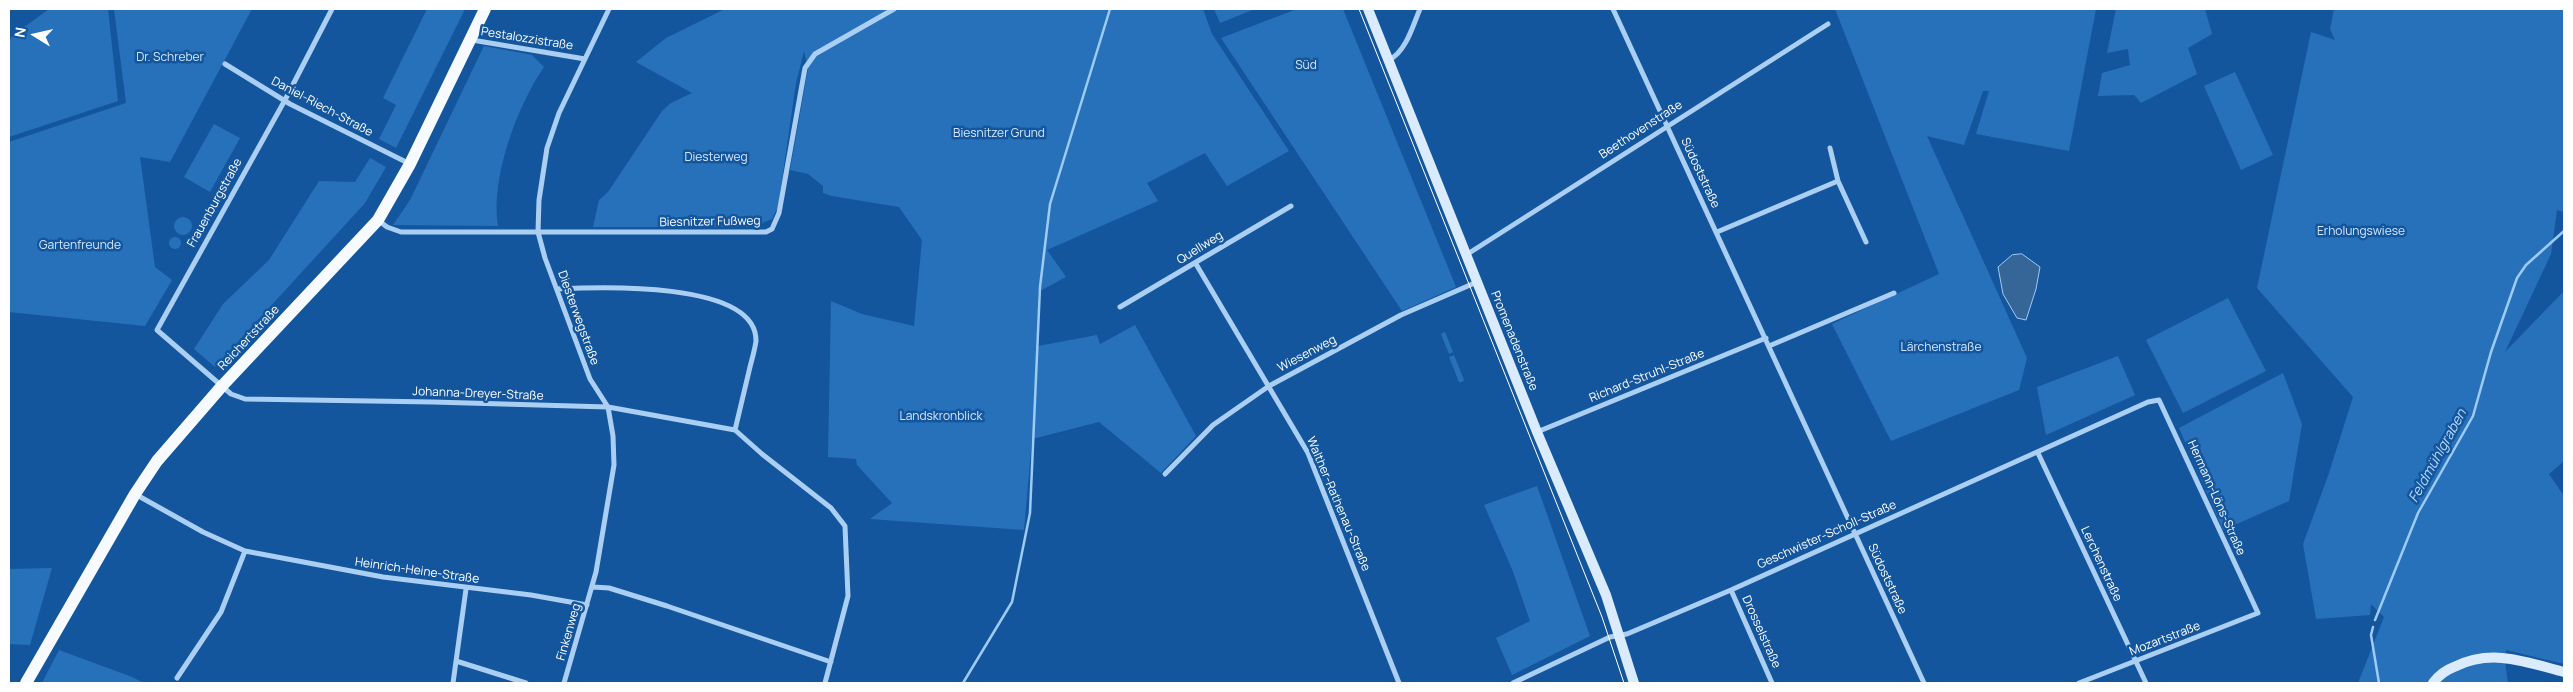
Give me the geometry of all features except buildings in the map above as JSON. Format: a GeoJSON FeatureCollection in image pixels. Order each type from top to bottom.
{"type":"FeatureCollection","features":[{"type":"Feature","properties":{"kind":"main road","name":"Reichertstraße"},"geometry":{"type":"LineString","coordinates":[[26,683],[135,494],[170,443],[378,220],[410,164],[485,9]]}},
{"type":"Feature","properties":{"kind":"main road","name":"Promenadenstraße"},"geometry":{"type":"LineString","coordinates":[[1368,9],[1537,432],[1582,534],[1621,635],[1634,683]]}},
{"type":"Feature","properties":{"kind":"main road"},"geometry":{"type":"LineString","coordinates":[[2433,683],[2449,669],[2459,664],[2487,657],[2503,657],[2564,672]]}},
{"type":"Feature","properties":{"kind":"street","name":"Frauenburgstraße"},"geometry":{"type":"LineString","coordinates":[[222,386],[157,330],[285,100],[332,9]]}},
{"type":"Feature","properties":{"kind":"street","name":"Pestalozzistraße"},"geometry":{"type":"LineString","coordinates":[[470,40],[585,59],[609,9]]}},
{"type":"Feature","properties":{"kind":"street","name":"Biesnitzer Fußweg"},"geometry":{"type":"LineString","coordinates":[[378,220],[387,228],[401,232],[766,232],[772,229],[779,213],[805,68],[815,54],[894,9]]}},
{"type":"Feature","properties":{"kind":"street"},"geometry":{"type":"LineString","coordinates":[[1389,60],[1395,57],[1402,49],[1420,9]]}},
{"type":"Feature","properties":{"kind":"street","name":"Südoststraße"},"geometry":{"type":"LineString","coordinates":[[1613,9],[1924,683]]}},
{"type":"Feature","properties":{"kind":"street","name":"Beethovenstraße"},"geometry":{"type":"LineString","coordinates":[[1466,254],[1666,125],[1828,24]]}},
{"type":"Feature","properties":{"kind":"street","name":"Diesterwegstraße"},"geometry":{"type":"LineString","coordinates":[[585,59],[559,113],[547,148],[539,200],[538,232],[590,379],[608,407],[613,436],[614,465],[593,586]]}},
{"type":"Feature","properties":{"kind":"street","name":"Daniel-Riech-Straße"},"geometry":{"type":"LineString","coordinates":[[225,64],[285,100],[410,164]]}},
{"type":"Feature","properties":{"kind":"street"},"geometry":{"type":"LineString","coordinates":[[1830,148],[1838,181],[1866,242]]}},
{"type":"Feature","properties":{"kind":"street"},"geometry":{"type":"LineString","coordinates":[[1717,232],[1838,181]]}},
{"type":"Feature","properties":{"kind":"street","name":"Quellweg"},"geometry":{"type":"LineString","coordinates":[[1120,307],[1196,264],[1291,206]]}},
{"type":"Feature","properties":{"kind":"street","name":"Walther-Rathenau-Straße"},"geometry":{"type":"LineString","coordinates":[[1196,264],[1308,453],[1399,683]]}},
{"type":"Feature","properties":{"kind":"street","name":"Wiesenweg"},"geometry":{"type":"LineString","coordinates":[[1166,474],[1213,425],[1269,386],[1401,315],[1478,282]]}},
{"type":"Feature","properties":{"kind":"street"},"geometry":{"type":"LineString","coordinates":[[558,289],[645,288],[718,302],[740,311],[750,324],[756,340],[735,430],[762,454],[831,508],[845,526],[848,596],[825,683]]}},
{"type":"Feature","properties":{"kind":"street"},"geometry":{"type":"LineString","coordinates":[[1770,346],[1894,292]]}},
{"type":"Feature","properties":{"kind":"street","name":"Richard-Struhl-Straße"},"geometry":{"type":"LineString","coordinates":[[1537,432],[1766,338]]}},
{"type":"Feature","properties":{"kind":"street","name":"Johanna-Dreyer-Straße"},"geometry":{"type":"LineString","coordinates":[[222,386],[237,397],[245,399],[608,407],[735,430]]}},
{"type":"Feature","properties":{"kind":"street","name":"Hermann-Löns-Straße"},"geometry":{"type":"LineString","coordinates":[[2148,402],[2159,400],[2163,407],[2258,613]]}},
{"type":"Feature","properties":{"kind":"street","name":"Geschwister-Scholl-Straße"},"geometry":{"type":"LineString","coordinates":[[1513,683],[1610,637],[1621,635],[1731,590],[2148,402]]}},
{"type":"Feature","properties":{"kind":"street","name":"Lerchenstraße"},"geometry":{"type":"LineString","coordinates":[[2038,453],[2146,683]]}},
{"type":"Feature","properties":{"kind":"street","name":"Heinrich-Heine-Straße"},"geometry":{"type":"LineString","coordinates":[[135,494],[203,532],[246,551],[383,577],[466,589],[531,595],[587,605]]}},
{"type":"Feature","properties":{"kind":"street"},"geometry":{"type":"LineString","coordinates":[[177,678],[221,612],[246,551]]}},
{"type":"Feature","properties":{"kind":"street"},"geometry":{"type":"LineString","coordinates":[[593,586],[609,588],[667,606],[831,662]]}},
{"type":"Feature","properties":{"kind":"street","name":"Finkenweg"},"geometry":{"type":"LineString","coordinates":[[564,683],[593,586]]}},
{"type":"Feature","properties":{"kind":"street"},"geometry":{"type":"LineString","coordinates":[[452,683],[466,589]]}},
{"type":"Feature","properties":{"kind":"street","name":"Drosselstraße"},"geometry":{"type":"LineString","coordinates":[[1731,590],[1772,683]]}},
{"type":"Feature","properties":{"kind":"street","name":"Mozartstraße"},"geometry":{"type":"LineString","coordinates":[[2079,683],[2258,613]]}},
{"type":"Feature","properties":{"kind":"street"},"geometry":{"type":"LineString","coordinates":[[456,661],[526,683]]}},
{"type":"Feature","properties":{"kind":"green space"},"geometry":{"type":"Polygon","coordinates":[[[49,9],[108,9],[118,101],[9,137],[9,42],[12,36],[49,9]]]}},
{"type":"Feature","properties":{"kind":"green space","name":"Gartenfreunde"},"geometry":{"type":"Polygon","coordinates":[[[114,9],[252,9],[170,162],[140,157],[155,267],[172,280],[145,326],[9,312],[9,142],[126,103],[114,9]]]}},
{"type":"Feature","properties":{"kind":"green space"},"geometry":{"type":"Polygon","coordinates":[[[427,9],[465,9],[396,148],[379,139],[396,105],[383,98],[427,9]]]}},
{"type":"Feature","properties":{"kind":"green space"},"geometry":{"type":"Polygon","coordinates":[[[725,9],[1203,9],[1212,34],[1289,151],[1227,186],[1205,153],[1147,183],[1158,201],[1047,250],[1066,277],[1038,292],[1038,346],[1097,335],[1100,344],[1135,325],[1196,436],[1161,473],[1099,422],[1032,439],[1024,530],[870,519],[892,503],[857,465],[856,459],[828,457],[831,301],[862,314],[914,326],[922,240],[899,207],[823,193],[823,186],[808,174],[790,170],[808,69],[804,51],[796,83],[778,207],[772,219],[752,227],[593,227],[599,200],[608,192],[662,111],[671,103],[692,93],[636,62],[666,38],[725,9]]]}},
{"type":"Feature","properties":{"kind":"green space"},"geometry":{"type":"Polygon","coordinates":[[[1214,9],[1255,9],[1220,23],[1214,9]]]}},
{"type":"Feature","properties":{"kind":"green space","name":"Süd"},"geometry":{"type":"Polygon","coordinates":[[[1297,9],[1343,9],[1456,287],[1402,311],[1221,38],[1297,9]]]}},
{"type":"Feature","properties":{"kind":"green space","name":"Lärchenstraße"},"geometry":{"type":"Polygon","coordinates":[[[1835,9],[2096,9],[2069,151],[1976,134],[1989,91],[1983,91],[1964,145],[1927,136],[2027,358],[2019,390],[1891,441],[1832,324],[1939,274],[1835,9]]]}},
{"type":"Feature","properties":{"kind":"green space"},"geometry":{"type":"Polygon","coordinates":[[[2116,9],[2205,9],[2212,34],[2188,48],[2197,74],[2141,103],[2134,95],[2098,96],[2102,73],[2130,65],[2128,49],[2107,53],[2116,9]]]}},
{"type":"Feature","properties":{"kind":"green space","name":"Erholungswiese"},"geometry":{"type":"Polygon","coordinates":[[[2334,9],[2564,9],[2564,212],[2557,210],[2551,254],[2505,352],[2564,291],[2564,461],[2549,474],[2564,496],[2564,664],[2506,650],[2505,662],[2508,683],[2358,683],[2384,617],[2371,604],[2370,615],[2316,619],[2303,544],[2328,476],[2353,397],[2257,288],[2311,32],[2335,40],[2330,29],[2334,9]]]}},
{"type":"Feature","properties":{"kind":"green space"},"geometry":{"type":"Polygon","coordinates":[[[484,46],[532,55],[544,67],[524,102],[508,143],[498,187],[498,226],[393,225],[410,200],[484,46]]]}},
{"type":"Feature","properties":{"kind":"green space"},"geometry":{"type":"Polygon","coordinates":[[[2235,72],[2273,155],[2241,170],[2204,86],[2235,72]]]}},
{"type":"Feature","properties":{"kind":"green space"},"geometry":{"type":"Polygon","coordinates":[[[214,124],[240,138],[210,192],[184,177],[214,124]]]}},
{"type":"Feature","properties":{"kind":"green space"},"geometry":{"type":"Polygon","coordinates":[[[370,158],[386,167],[365,203],[215,367],[194,349],[223,304],[269,260],[319,181],[355,182],[370,158]]]}},
{"type":"Feature","properties":{"kind":"green space"},"geometry":{"type":"Polygon","coordinates":[[[183,217],[189,220],[192,226],[189,232],[183,235],[177,232],[174,226],[177,220],[183,217]]]}},
{"type":"Feature","properties":{"kind":"green space"},"geometry":{"type":"Polygon","coordinates":[[[173,237],[177,237],[181,243],[177,249],[173,249],[169,245],[169,241],[173,237]]]}},
{"type":"Feature","properties":{"kind":"green space"},"geometry":{"type":"Polygon","coordinates":[[[2228,298],[2266,371],[2183,413],[2146,340],[2228,298]]]}},
{"type":"Feature","properties":{"kind":"green space"},"geometry":{"type":"Polygon","coordinates":[[[1445,332],[1453,352],[1449,354],[1441,334],[1445,332]]]}},
{"type":"Feature","properties":{"kind":"green space"},"geometry":{"type":"Polygon","coordinates":[[[1454,355],[1464,380],[1462,382],[1459,382],[1449,357],[1454,355]]]}},
{"type":"Feature","properties":{"kind":"green space"},"geometry":{"type":"Polygon","coordinates":[[[2118,356],[2135,395],[2046,435],[2037,387],[2118,356]]]}},
{"type":"Feature","properties":{"kind":"green space"},"geometry":{"type":"Polygon","coordinates":[[[2283,373],[2302,424],[2289,501],[2223,530],[2179,428],[2283,373]]]}},
{"type":"Feature","properties":{"kind":"green space"},"geometry":{"type":"Polygon","coordinates":[[[1537,486],[1590,636],[1512,675],[1496,638],[1530,621],[1512,569],[1484,505],[1537,486]]]}},
{"type":"Feature","properties":{"kind":"green space"},"geometry":{"type":"Polygon","coordinates":[[[52,568],[30,645],[9,644],[9,569],[52,568]]]}},
{"type":"Feature","properties":{"kind":"green space"},"geometry":{"type":"Polygon","coordinates":[[[59,650],[132,677],[144,683],[42,683],[59,650]]]}},
{"type":"Feature","properties":{"kind":"shaded area"},"geometry":{"type":"Polygon","coordinates":[[[2022,254],[2040,267],[2036,289],[2026,320],[2017,318],[2003,294],[1998,267],[2012,255],[2022,254]]]}},
{"type":"Feature","properties":{"kind":"waterway"},"geometry":{"type":"LineString","coordinates":[[963,683],[1012,602],[1030,513],[1040,287],[1050,204],[1110,9]]}},
{"type":"Feature","properties":{"kind":"waterway","name":"Feldmühlgraben"},"geometry":{"type":"LineString","coordinates":[[2375,620],[2418,513],[2473,416],[2491,352],[2517,278],[2526,265],[2564,231]]}},
{"type":"Feature","properties":{"kind":"waterway","name":"Feldmühlgraben"},"geometry":{"type":"LineString","coordinates":[[2373,627],[2371,635],[2379,683]]}},
{"type":"Feature","properties":{"kind":"tram line"},"geometry":{"type":"LineString","coordinates":[[1359,9],[1602,617],[1624,683]]}},
{"type":"Feature","properties":{"kind":"park label","name":"Dr. Schreber"},"geometry":{"type":"Point","coordinates":[170,58]}},
{"type":"Feature","properties":{"kind":"park label","name":"Biesnitzer Grund"},"geometry":{"type":"Point","coordinates":[999,134]}},
{"type":"Feature","properties":{"kind":"park label","name":"Diesterweg"},"geometry":{"type":"Point","coordinates":[716,158]}},
{"type":"Feature","properties":{"kind":"park label","name":"Landskronblick"},"geometry":{"type":"Point","coordinates":[941,417]}}]}
